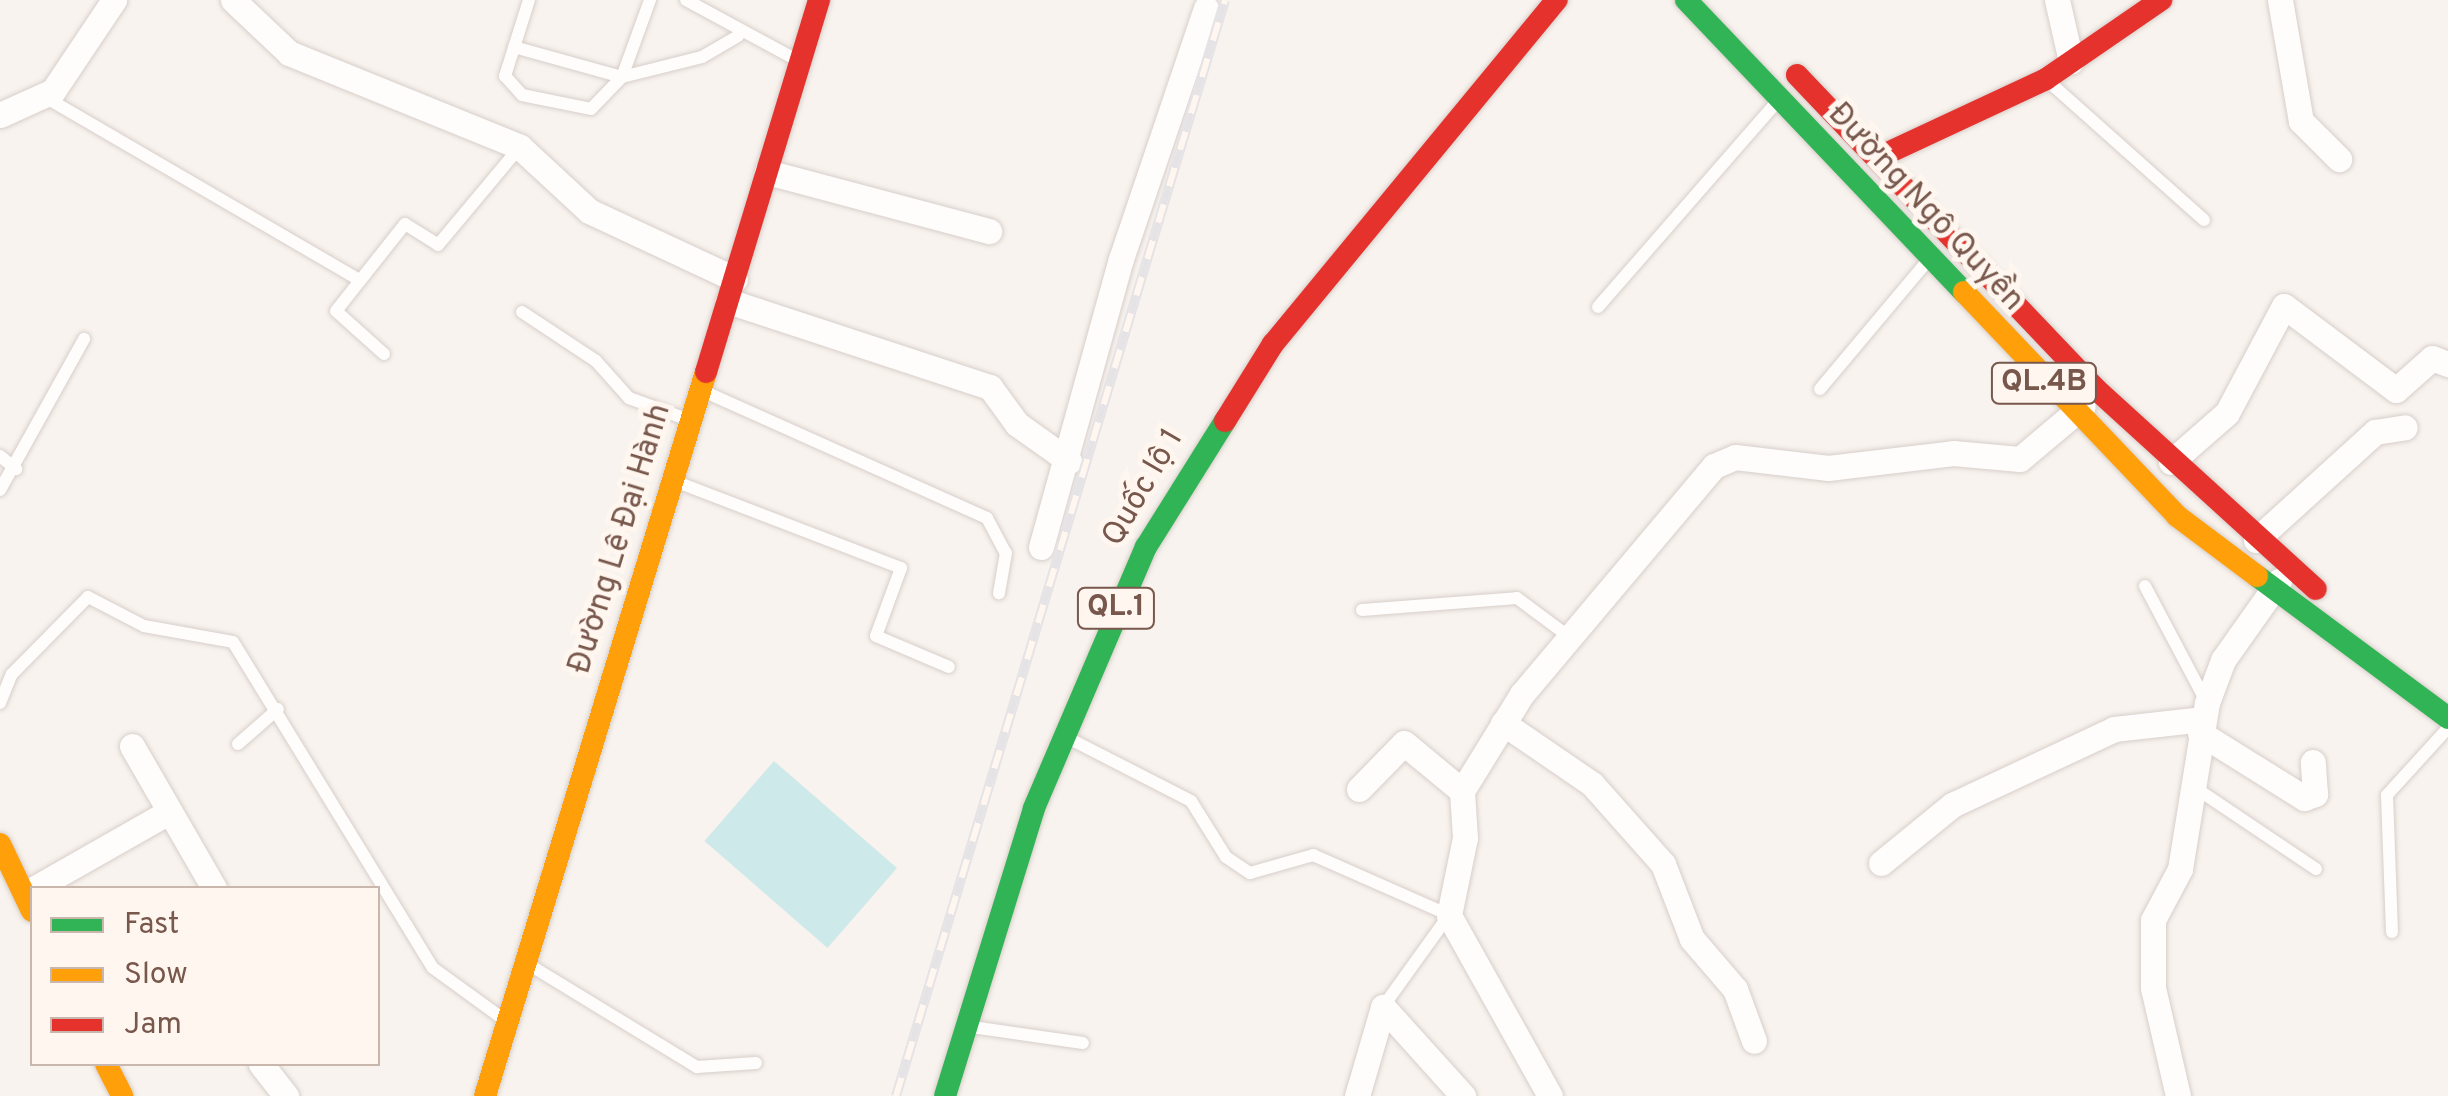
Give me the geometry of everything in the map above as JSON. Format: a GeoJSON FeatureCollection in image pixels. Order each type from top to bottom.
{"type":"FeatureCollection","features":[{"type":"Feature","properties":{"kind":"main road","name":"Đường Lê Đại Hành"},"geometry":{"type":"LineString","coordinates":[[485,1096],[819,0]]}},
{"type":"Feature","properties":{"kind":"main road","name":"Quốc lộ 1"},"geometry":{"type":"LineString","coordinates":[[945,1096],[1061,735],[1146,547],[1273,344],[1557,0]]}},
{"type":"Feature","properties":{"kind":"main road","name":"Đường Ngô Quyền"},"geometry":{"type":"LineString","coordinates":[[1686,0],[2075,417],[2271,594],[2448,718]]}},
{"type":"Feature","properties":{"kind":"main road","name":"Đường Ngô Quyền"},"geometry":{"type":"LineString","coordinates":[[1722,0],[2171,462],[2287,568],[2434,673]]}},
{"type":"Feature","properties":{"kind":"main road"},"geometry":{"type":"LineString","coordinates":[[1856,179],[1878,157],[2046,79],[2161,0]]}},
{"type":"Feature","properties":{"kind":"main road"},"geometry":{"type":"LineString","coordinates":[[0,844],[30,894]]}},
{"type":"Feature","properties":{"kind":"main road"},"geometry":{"type":"LineString","coordinates":[[107,1066],[122,1096]]}},
{"type":"Feature","properties":{"kind":"street"},"geometry":{"type":"LineString","coordinates":[[0,115],[41,95],[114,0]]}},
{"type":"Feature","properties":{"kind":"street"},"geometry":{"type":"LineString","coordinates":[[233,0],[289,53],[520,147],[589,210],[732,290],[990,387],[1018,424],[1070,461]]}},
{"type":"Feature","properties":{"kind":"street"},"geometry":{"type":"LineString","coordinates":[[2057,0],[2071,61]]}},
{"type":"Feature","properties":{"kind":"street"},"geometry":{"type":"LineString","coordinates":[[2280,0],[2301,121],[2339,158]]}},
{"type":"Feature","properties":{"kind":"street"},"geometry":{"type":"LineString","coordinates":[[1041,548],[1070,461],[1121,259],[1206,8]]}},
{"type":"Feature","properties":{"kind":"street"},"geometry":{"type":"LineString","coordinates":[[767,172],[990,230]]}},
{"type":"Feature","properties":{"kind":"street"},"geometry":{"type":"LineString","coordinates":[[2171,462],[2228,412],[2284,306],[2396,390],[2432,358],[2448,364]]}},
{"type":"Feature","properties":{"kind":"street"},"geometry":{"type":"LineString","coordinates":[[1550,1096],[1449,916],[1465,838],[1462,791],[1503,723],[1568,636],[1689,485],[1724,462],[1828,468],[1952,453],[2020,459],[2075,417],[2096,389]]}},
{"type":"Feature","properties":{"kind":"street"},"geometry":{"type":"LineString","coordinates":[[2256,540],[2375,432],[2405,427]]}},
{"type":"Feature","properties":{"kind":"street"},"geometry":{"type":"LineString","coordinates":[[2178,1096],[2148,951],[2180,869],[2203,718],[2223,660],[2287,568]]}},
{"type":"Feature","properties":{"kind":"street"},"geometry":{"type":"LineString","coordinates":[[1881,863],[1952,806],[2114,729],[2203,718],[2304,798],[2314,794],[2313,762]]}},
{"type":"Feature","properties":{"kind":"street"},"geometry":{"type":"LineString","coordinates":[[1503,723],[1592,784],[1663,864],[1692,940],[1735,989],[1754,1041]]}},
{"type":"Feature","properties":{"kind":"street"},"geometry":{"type":"LineString","coordinates":[[1359,789],[1404,743],[1462,791]]}},
{"type":"Feature","properties":{"kind":"street"},"geometry":{"type":"LineString","coordinates":[[132,746],[213,886]]}},
{"type":"Feature","properties":{"kind":"street"},"geometry":{"type":"LineString","coordinates":[[47,886],[169,812]]}},
{"type":"Feature","properties":{"kind":"street"},"geometry":{"type":"LineString","coordinates":[[1357,1096],[1382,1007]]}},
{"type":"Feature","properties":{"kind":"street"},"geometry":{"type":"LineString","coordinates":[[1382,1007],[1464,1096]]}},
{"type":"Feature","properties":{"kind":"street"},"geometry":{"type":"LineString","coordinates":[[262,1066],[286,1096]]}},
{"type":"Feature","properties":{"kind":"lane"},"geometry":{"type":"LineString","coordinates":[[529,0],[514,47],[510,86],[547,103],[591,109],[622,77],[650,0]]}},
{"type":"Feature","properties":{"kind":"lane"},"geometry":{"type":"LineString","coordinates":[[686,0],[738,36],[800,62]]}},
{"type":"Feature","properties":{"kind":"lane"},"geometry":{"type":"LineString","coordinates":[[514,47],[622,77],[702,56],[738,36]]}},
{"type":"Feature","properties":{"kind":"lane"},"geometry":{"type":"LineString","coordinates":[[2046,79],[2204,220]]}},
{"type":"Feature","properties":{"kind":"lane"},"geometry":{"type":"LineString","coordinates":[[41,95],[358,280]]}},
{"type":"Feature","properties":{"kind":"lane"},"geometry":{"type":"LineString","coordinates":[[1598,306],[1778,100]]}},
{"type":"Feature","properties":{"kind":"lane"},"geometry":{"type":"LineString","coordinates":[[384,354],[336,312],[405,224],[438,245],[520,147]]}},
{"type":"Feature","properties":{"kind":"lane"},"geometry":{"type":"LineString","coordinates":[[1820,389],[1929,259]]}},
{"type":"Feature","properties":{"kind":"lane"},"geometry":{"type":"LineString","coordinates":[[522,312],[596,361],[629,398],[691,421]]}},
{"type":"Feature","properties":{"kind":"lane"},"geometry":{"type":"LineString","coordinates":[[0,490],[16,469],[84,340]]}},
{"type":"Feature","properties":{"kind":"lane"},"geometry":{"type":"LineString","coordinates":[[701,390],[987,518],[1006,553],[999,592]]}},
{"type":"Feature","properties":{"kind":"lane"},"geometry":{"type":"LineString","coordinates":[[0,456],[16,469]]}},
{"type":"Feature","properties":{"kind":"lane"},"geometry":{"type":"LineString","coordinates":[[673,481],[901,568],[876,636],[950,666]]}},
{"type":"Feature","properties":{"kind":"lane"},"geometry":{"type":"LineString","coordinates":[[2146,586],[2203,718]]}},
{"type":"Feature","properties":{"kind":"lane"},"geometry":{"type":"LineString","coordinates":[[0,703],[12,674],[88,597],[144,626],[233,642],[278,709],[433,968],[508,1022]]}},
{"type":"Feature","properties":{"kind":"lane"},"geometry":{"type":"LineString","coordinates":[[1362,610],[1517,598],[1568,636]]}},
{"type":"Feature","properties":{"kind":"lane"},"geometry":{"type":"LineString","coordinates":[[238,744],[278,709]]}},
{"type":"Feature","properties":{"kind":"lane"},"geometry":{"type":"LineString","coordinates":[[2392,932],[2387,795],[2448,728]]}},
{"type":"Feature","properties":{"kind":"lane"},"geometry":{"type":"LineString","coordinates":[[1061,735],[1191,800],[1226,857],[1250,872],[1313,855],[1449,916],[1382,1007]]}},
{"type":"Feature","properties":{"kind":"lane"},"geometry":{"type":"LineString","coordinates":[[2192,786],[2316,869]]}},
{"type":"Feature","properties":{"kind":"lane"},"geometry":{"type":"LineString","coordinates":[[526,963],[697,1066],[756,1063]]}},
{"type":"Feature","properties":{"kind":"lane"},"geometry":{"type":"LineString","coordinates":[[965,1025],[1083,1043]]}},
{"type":"Feature","properties":{"kind":"water"},"geometry":{"type":"Polygon","coordinates":[[[774,761],[897,868],[827,948],[704,841],[774,761]]]}},
{"type":"Feature","properties":{"kind":"railway"},"geometry":{"type":"LineString","coordinates":[[896,1096],[1225,0]]}},
{"type":"Feature","properties":{"kind":"traffic: fast"},"geometry":{"type":"LineString","coordinates":[[1686,0],[1964,292]]}},
{"type":"Feature","properties":{"kind":"traffic: fast"},"geometry":{"type":"LineString","coordinates":[[945,1096],[1034,808],[1146,547],[1225,421]]}},
{"type":"Feature","properties":{"kind":"traffic: fast"},"geometry":{"type":"LineString","coordinates":[[2257,576],[2448,718]]}},
{"type":"Feature","properties":{"kind":"traffic: slow"},"geometry":{"type":"LineString","coordinates":[[1964,292],[2177,516],[2257,576]]}},
{"type":"Feature","properties":{"kind":"traffic: slow"},"geometry":{"type":"LineString","coordinates":[[485,1096],[706,372]]}},
{"type":"Feature","properties":{"kind":"traffic: slow"},"geometry":{"type":"LineString","coordinates":[[0,844],[30,907]]}},
{"type":"Feature","properties":{"kind":"traffic: slow"},"geometry":{"type":"LineString","coordinates":[[107,1066],[122,1096]]}},
{"type":"Feature","properties":{"kind":"traffic: jam"},"geometry":{"type":"LineString","coordinates":[[706,372],[819,0]]}},
{"type":"Feature","properties":{"kind":"traffic: jam"},"geometry":{"type":"LineString","coordinates":[[1225,421],[1273,344],[1557,0]]}},
{"type":"Feature","properties":{"kind":"traffic: jam"},"geometry":{"type":"LineString","coordinates":[[1879,157],[2046,79],[2161,0]]}},
{"type":"Feature","properties":{"kind":"traffic: jam"},"geometry":{"type":"LineString","coordinates":[[1797,75],[2096,389],[2316,589]]}}]}
